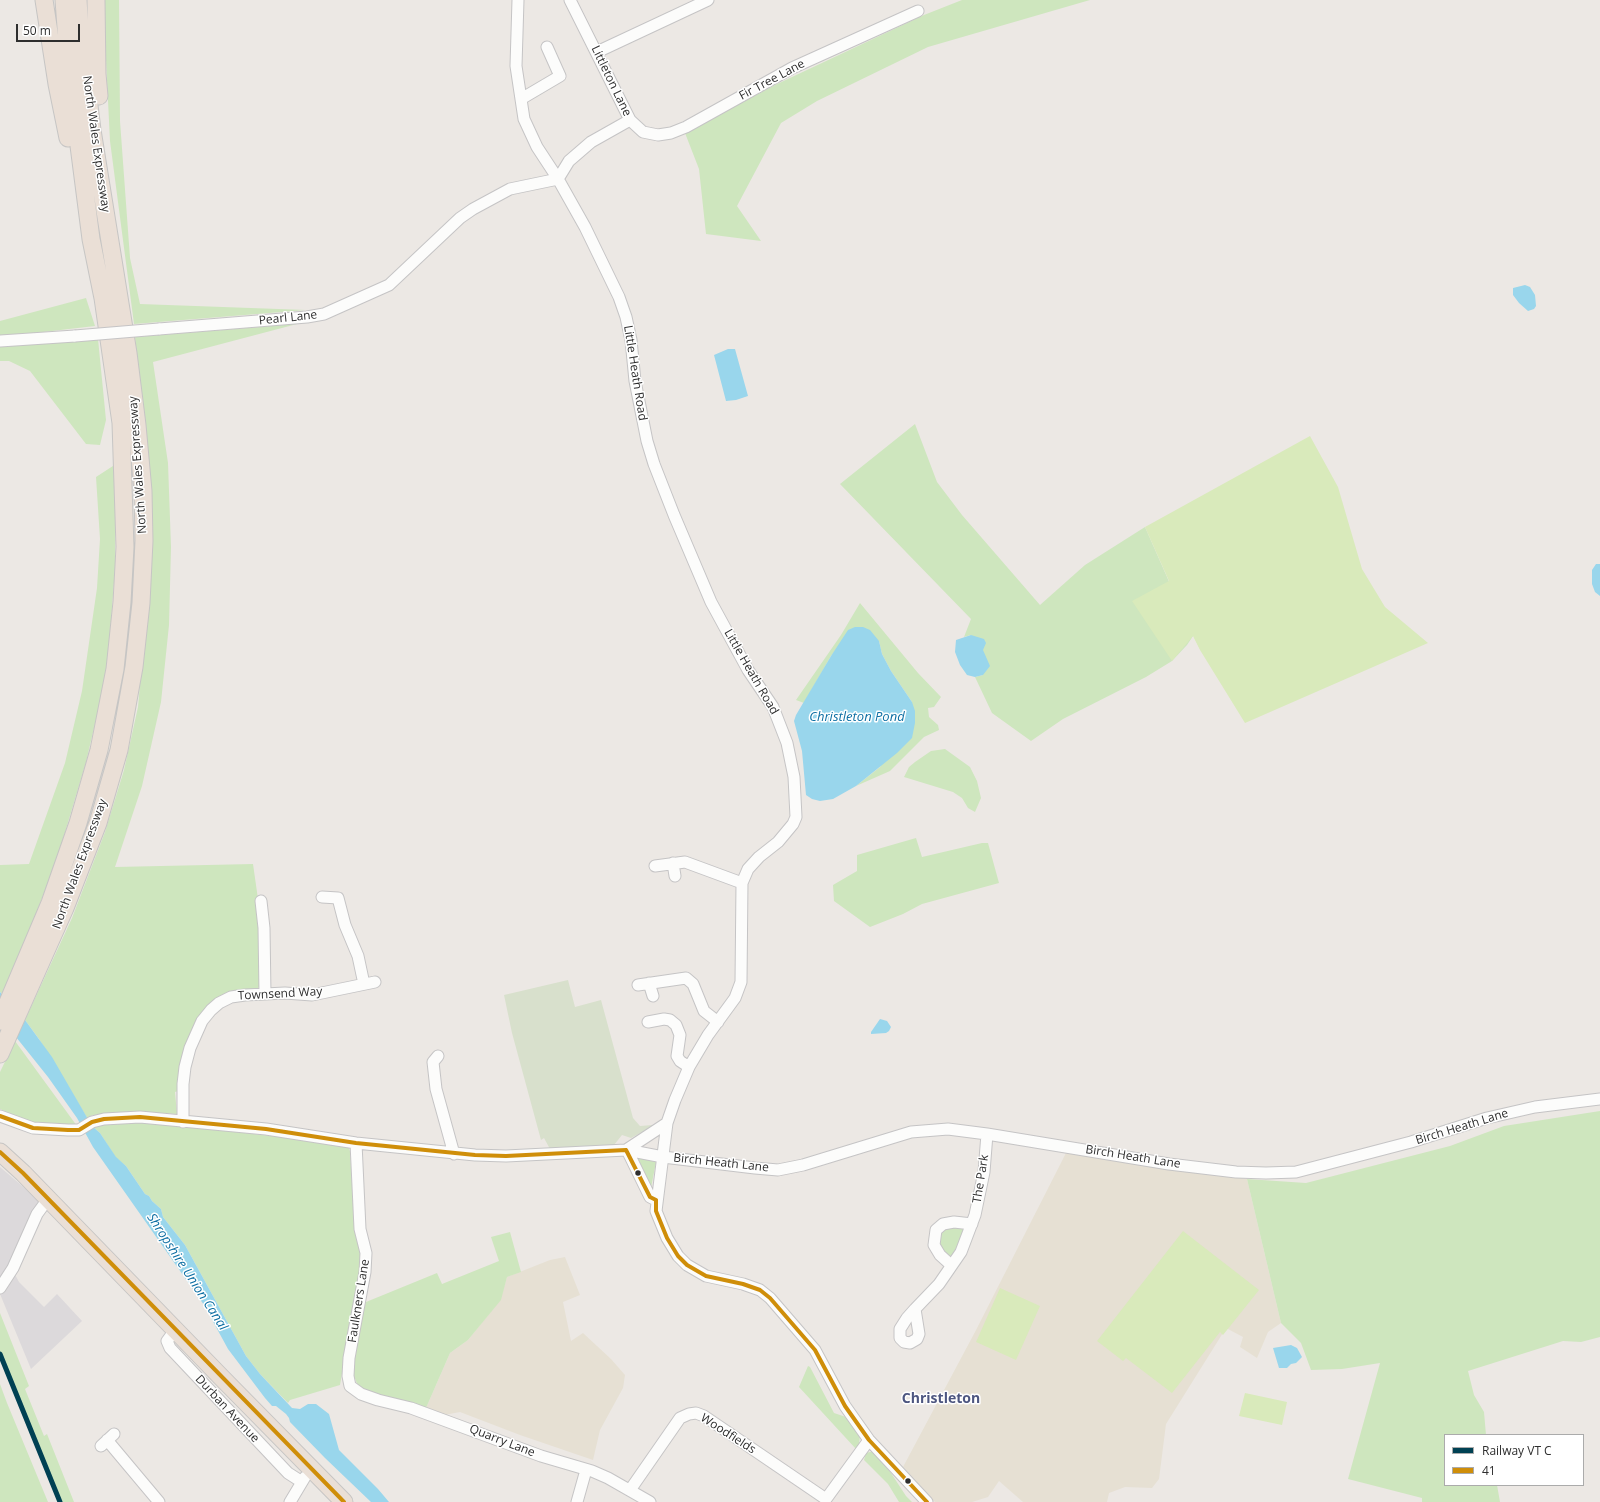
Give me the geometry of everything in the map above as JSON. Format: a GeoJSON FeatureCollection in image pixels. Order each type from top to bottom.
{"type":"FeatureCollection","features":[{"type":"Feature","properties":{"kind":"highway"},"geometry":{"type":"LineString","coordinates":[[44,0],[57,84],[91,239]]}},
{"type":"Feature","properties":{"kind":"highway","name":"North Wales Expressway"},"geometry":{"type":"LineString","coordinates":[[2,1050],[78,823],[99,750],[115,669],[122,602],[125,547],[121,423],[103,298],[91,239],[69,68],[64,0]]}},
{"type":"Feature","properties":{"kind":"highway","name":"North Wales Expressway"},"geometry":{"type":"LineString","coordinates":[[0,1021],[23,986],[65,908],[98,823],[119,750],[134,667],[141,603],[144,541],[143,490],[137,425],[129,360],[92,130],[80,32],[78,0]]}},
{"type":"Feature","properties":{"kind":"highway"},"geometry":{"type":"LineString","coordinates":[[96,0],[97,74],[109,196],[111,251]]}},
{"type":"Feature","properties":{"kind":"highway"},"geometry":{"type":"LineString","coordinates":[[0,1152],[23,1173],[344,1502]]}},
{"type":"Feature","properties":{"kind":"street","name":"Little Heath Road"},"geometry":{"type":"LineString","coordinates":[[518,0],[516,66],[524,119],[537,147],[558,179],[585,227],[622,305],[631,340],[635,381],[647,441],[654,464],[674,516],[711,602],[748,670],[773,707],[787,743],[794,777],[796,816],[793,824],[783,837],[748,869],[742,882]]}},
{"type":"Feature","properties":{"kind":"street","name":"Littleton Lane"},"geometry":{"type":"LineString","coordinates":[[558,179],[569,161],[591,142],[630,120],[570,0]]}},
{"type":"Feature","properties":{"kind":"street"},"geometry":{"type":"LineString","coordinates":[[597,52],[708,0]]}},
{"type":"Feature","properties":{"kind":"street","name":"Fir Tree Lane"},"geometry":{"type":"LineString","coordinates":[[630,120],[643,132],[658,135],[671,133],[686,127],[792,68],[918,10]]}},
{"type":"Feature","properties":{"kind":"street"},"geometry":{"type":"LineString","coordinates":[[521,99],[560,76],[547,48]]}},
{"type":"Feature","properties":{"kind":"street","name":"Pearl Lane"},"geometry":{"type":"LineString","coordinates":[[0,341],[307,317],[324,314],[389,285],[460,218],[472,209],[510,189],[558,179]]}},
{"type":"Feature","properties":{"kind":"street"},"geometry":{"type":"LineString","coordinates":[[655,866],[685,862],[742,882],[741,982],[735,998],[689,1067],[668,1123],[656,1200],[656,1211],[667,1238],[678,1256],[687,1265],[706,1276],[743,1284],[760,1290],[770,1298],[815,1350],[845,1406],[869,1440],[927,1502]]}},
{"type":"Feature","properties":{"kind":"street"},"geometry":{"type":"LineString","coordinates":[[673,863],[675,876]]}},
{"type":"Feature","properties":{"kind":"street","name":"Townsend Way"},"geometry":{"type":"LineString","coordinates":[[183,1122],[184,1067],[194,1036],[202,1021],[211,1010],[231,997],[265,994],[312,995],[370,983],[345,925],[338,898],[322,897]]}},
{"type":"Feature","properties":{"kind":"street"},"geometry":{"type":"LineString","coordinates":[[261,901],[264,928],[265,994]]}},
{"type":"Feature","properties":{"kind":"street"},"geometry":{"type":"LineString","coordinates":[[638,985],[686,978],[693,984],[704,1011],[718,1022]]}},
{"type":"Feature","properties":{"kind":"street"},"geometry":{"type":"LineString","coordinates":[[649,983],[653,996]]}},
{"type":"Feature","properties":{"kind":"street"},"geometry":{"type":"LineString","coordinates":[[648,1022],[664,1019],[670,1020],[676,1025],[680,1035],[677,1056],[680,1061],[689,1067]]}},
{"type":"Feature","properties":{"kind":"street"},"geometry":{"type":"LineString","coordinates":[[438,1056],[433,1062],[436,1089],[454,1154]]}},
{"type":"Feature","properties":{"kind":"street","name":"Birch Heath Lane"},"geometry":{"type":"LineString","coordinates":[[0,1116],[33,1128],[79,1130],[92,1122],[104,1119],[140,1117],[266,1129],[356,1144],[454,1154],[506,1156],[626,1150],[663,1157],[778,1170],[802,1165],[911,1132],[948,1129],[1169,1164],[1236,1172],[1266,1173],[1296,1172],[1411,1142],[1487,1118],[1535,1107],[1600,1098]]}},
{"type":"Feature","properties":{"kind":"street"},"geometry":{"type":"LineString","coordinates":[[656,1200],[650,1197],[626,1150],[668,1123]]}},
{"type":"Feature","properties":{"kind":"street","name":"The Park"},"geometry":{"type":"LineString","coordinates":[[915,1309],[939,1284],[961,1252],[975,1215],[984,1172],[987,1134]]}},
{"type":"Feature","properties":{"kind":"street","name":"Faulkners Lane"},"geometry":{"type":"LineString","coordinates":[[350,1386],[348,1376],[349,1358],[365,1272],[366,1253],[360,1229],[356,1144]]}},
{"type":"Feature","properties":{"kind":"street"},"geometry":{"type":"LineString","coordinates":[[0,1288],[13,1268],[37,1214],[48,1199]]}},
{"type":"Feature","properties":{"kind":"street"},"geometry":{"type":"LineString","coordinates":[[951,1265],[940,1255],[934,1245],[936,1230],[943,1224],[954,1222],[972,1224]]}},
{"type":"Feature","properties":{"kind":"street","name":"Durban Avenue"},"geometry":{"type":"LineString","coordinates":[[175,1330],[167,1341],[170,1348],[288,1473],[302,1482]]}},
{"type":"Feature","properties":{"kind":"street","name":"Quarry Lane"},"geometry":{"type":"LineString","coordinates":[[350,1386],[361,1394],[411,1408],[541,1456],[608,1478],[650,1502]]}},
{"type":"Feature","properties":{"kind":"street","name":"Woodfields"},"geometry":{"type":"LineString","coordinates":[[630,1490],[680,1418],[689,1414],[696,1413],[704,1416],[825,1501],[869,1440]]}},
{"type":"Feature","properties":{"kind":"street"},"geometry":{"type":"LineString","coordinates":[[107,1440],[159,1502]]}},
{"type":"Feature","properties":{"kind":"street"},"geometry":{"type":"LineString","coordinates":[[290,1502],[311,1467]]}},
{"type":"Feature","properties":{"kind":"street"},"geometry":{"type":"LineString","coordinates":[[578,1502],[586,1470]]}},
{"type":"Feature","properties":{"kind":"shaded area"},"geometry":{"type":"Polygon","coordinates":[[[1066,1153],[1247,1179],[1281,1323],[1268,1332],[1257,1358],[1240,1347],[1243,1337],[1226,1328],[1166,1424],[1159,1479],[1152,1488],[1125,1487],[1109,1493],[1107,1502],[1023,1502],[999,1481],[988,1497],[972,1502],[935,1502],[903,1467],[975,1332],[1066,1153]]]}},
{"type":"Feature","properties":{"kind":"shaded area"},"geometry":{"type":"Polygon","coordinates":[[[0,1167],[41,1202],[11,1267],[19,1282],[44,1307],[57,1294],[82,1321],[31,1369],[0,1294],[0,1167]]]}},
{"type":"Feature","properties":{"kind":"shaded area"},"geometry":{"type":"Polygon","coordinates":[[[565,1257],[580,1295],[563,1302],[571,1341],[583,1333],[611,1359],[625,1375],[623,1388],[600,1430],[593,1460],[520,1435],[460,1412],[444,1415],[426,1408],[450,1353],[468,1340],[500,1300],[507,1277],[550,1260],[565,1257]]]}},
{"type":"Feature","properties":{"kind":"green space"},"geometry":{"type":"Polygon","coordinates":[[[103,0],[119,0],[120,121],[130,258],[140,304],[306,310],[134,324],[110,141],[103,0]]]}},
{"type":"Feature","properties":{"kind":"green space"},"geometry":{"type":"Polygon","coordinates":[[[962,0],[1090,0],[928,47],[817,101],[781,123],[737,206],[761,241],[706,234],[699,169],[685,133],[775,85],[924,15],[962,0]]]}},
{"type":"Feature","properties":{"kind":"green space"},"geometry":{"type":"Polygon","coordinates":[[[86,298],[95,326],[0,337],[0,321],[86,298]]]}},
{"type":"Feature","properties":{"kind":"green space"},"geometry":{"type":"Polygon","coordinates":[[[297,324],[153,362],[168,463],[171,547],[169,625],[161,702],[142,786],[115,867],[253,864],[258,899],[260,985],[257,990],[233,991],[219,997],[187,1041],[178,1074],[178,1091],[175,1092],[177,1114],[92,1115],[89,1121],[39,1039],[25,1020],[72,918],[105,832],[124,770],[138,707],[148,592],[149,476],[135,337],[297,324]]]}},
{"type":"Feature","properties":{"kind":"green space"},"geometry":{"type":"Polygon","coordinates":[[[98,339],[106,420],[100,445],[86,444],[30,371],[9,361],[0,361],[0,347],[98,339]]]}},
{"type":"Feature","properties":{"kind":"green space"},"geometry":{"type":"Polygon","coordinates":[[[915,424],[937,482],[962,515],[1040,605],[1085,565],[1145,527],[1193,636],[1187,645],[1172,661],[1146,677],[1063,719],[1031,741],[992,713],[975,677],[983,675],[971,635],[964,637],[971,619],[840,484],[915,424]]]}},
{"type":"Feature","properties":{"kind":"green space"},"geometry":{"type":"Polygon","coordinates":[[[1310,436],[1338,487],[1362,569],[1385,607],[1428,643],[1245,723],[1193,636],[1172,661],[1132,601],[1169,581],[1145,527],[1310,436]]]}},
{"type":"Feature","properties":{"kind":"green space"},"geometry":{"type":"Polygon","coordinates":[[[116,464],[115,569],[107,673],[86,762],[58,856],[28,935],[3,994],[0,992],[0,865],[29,864],[65,763],[82,691],[97,588],[100,539],[96,477],[116,464]]]}},
{"type":"Feature","properties":{"kind":"green space"},"geometry":{"type":"Polygon","coordinates":[[[860,603],[918,673],[941,697],[934,707],[928,708],[929,717],[938,725],[939,730],[924,737],[890,771],[856,786],[880,767],[912,702],[891,671],[882,654],[879,641],[839,646],[831,656],[804,703],[796,700],[841,635],[860,603]]]}},
{"type":"Feature","properties":{"kind":"green space"},"geometry":{"type":"Polygon","coordinates":[[[945,749],[970,767],[977,781],[981,798],[975,812],[968,808],[962,798],[953,792],[904,777],[909,767],[931,751],[945,749]]]}},
{"type":"Feature","properties":{"kind":"green space"},"geometry":{"type":"Polygon","coordinates":[[[916,838],[922,857],[982,843],[988,843],[999,883],[922,904],[903,914],[870,927],[834,901],[833,885],[857,871],[857,855],[916,838]]]}},
{"type":"Feature","properties":{"kind":"green space"},"geometry":{"type":"Polygon","coordinates":[[[568,980],[575,1007],[601,1000],[633,1118],[640,1126],[653,1125],[631,1138],[622,1135],[614,1145],[550,1149],[544,1138],[541,1140],[512,1033],[504,995],[568,980]]]}},
{"type":"Feature","properties":{"kind":"green space"},"geometry":{"type":"Polygon","coordinates":[[[15,1041],[77,1126],[32,1124],[0,1109],[0,1072],[15,1041]]]}},
{"type":"Feature","properties":{"kind":"green space"},"geometry":{"type":"Polygon","coordinates":[[[1600,1111],[1600,1337],[1581,1342],[1563,1341],[1468,1371],[1474,1395],[1484,1412],[1486,1434],[1444,1434],[1444,1486],[1497,1486],[1500,1502],[1422,1502],[1422,1498],[1348,1479],[1380,1363],[1342,1369],[1311,1370],[1301,1343],[1281,1323],[1247,1179],[1306,1183],[1450,1146],[1504,1126],[1600,1111]]]}},
{"type":"Feature","properties":{"kind":"green space"},"geometry":{"type":"Polygon","coordinates":[[[147,1122],[325,1142],[348,1146],[350,1151],[355,1233],[361,1249],[362,1257],[340,1385],[290,1400],[288,1403],[260,1374],[246,1356],[185,1245],[163,1217],[161,1209],[149,1196],[145,1194],[126,1166],[116,1158],[100,1133],[92,1126],[147,1122]]]}},
{"type":"Feature","properties":{"kind":"green space"},"geometry":{"type":"Polygon","coordinates":[[[638,1158],[656,1162],[651,1188],[638,1158]]]}},
{"type":"Feature","properties":{"kind":"green space"},"geometry":{"type":"Polygon","coordinates":[[[959,1225],[963,1229],[963,1238],[955,1254],[950,1256],[940,1249],[938,1232],[943,1227],[959,1225]]]}},
{"type":"Feature","properties":{"kind":"green space"},"geometry":{"type":"Polygon","coordinates":[[[1183,1231],[1259,1290],[1223,1335],[1220,1332],[1172,1393],[1126,1358],[1123,1361],[1097,1341],[1183,1231]]]}},
{"type":"Feature","properties":{"kind":"green space"},"geometry":{"type":"Polygon","coordinates":[[[510,1232],[521,1272],[507,1277],[501,1300],[468,1340],[450,1353],[426,1408],[366,1391],[358,1386],[352,1371],[361,1318],[366,1302],[437,1273],[442,1284],[499,1261],[491,1237],[510,1232]]]}},
{"type":"Feature","properties":{"kind":"green space"},"geometry":{"type":"Polygon","coordinates":[[[1000,1288],[1040,1306],[1016,1360],[976,1342],[1000,1288]]]}},
{"type":"Feature","properties":{"kind":"green space"},"geometry":{"type":"Polygon","coordinates":[[[0,1313],[29,1386],[25,1389],[44,1436],[47,1434],[74,1502],[60,1502],[16,1394],[0,1352],[0,1313]]]}},
{"type":"Feature","properties":{"kind":"green space"},"geometry":{"type":"Polygon","coordinates":[[[808,1366],[810,1367],[834,1413],[846,1417],[860,1436],[859,1444],[856,1449],[799,1387],[808,1366]]]}},
{"type":"Feature","properties":{"kind":"green space"},"geometry":{"type":"Polygon","coordinates":[[[0,1384],[7,1403],[48,1502],[0,1502],[0,1384]]]}},
{"type":"Feature","properties":{"kind":"green space"},"geometry":{"type":"Polygon","coordinates":[[[1245,1393],[1287,1402],[1282,1425],[1239,1416],[1245,1393]]]}},
{"type":"Feature","properties":{"kind":"green space"},"geometry":{"type":"Polygon","coordinates":[[[874,1452],[912,1502],[899,1502],[888,1484],[864,1460],[866,1453],[874,1452]]]}},
{"type":"Feature","properties":{"kind":"water"},"geometry":{"type":"Polygon","coordinates":[[[1525,285],[1530,287],[1535,295],[1536,306],[1534,309],[1528,311],[1513,295],[1513,288],[1525,285]]]}},
{"type":"Feature","properties":{"kind":"water"},"geometry":{"type":"Polygon","coordinates":[[[728,349],[735,349],[748,396],[736,400],[726,401],[714,355],[728,349]]]}},
{"type":"Feature","properties":{"kind":"water"},"geometry":{"type":"Polygon","coordinates":[[[1596,564],[1600,564],[1600,596],[1595,592],[1592,584],[1592,570],[1596,564]]]}},
{"type":"Feature","properties":{"kind":"water","name":"Christleton Pond"},"geometry":{"type":"Polygon","coordinates":[[[855,627],[863,627],[870,630],[879,641],[882,654],[891,671],[912,702],[915,711],[915,723],[912,738],[897,753],[856,786],[833,799],[820,801],[812,799],[806,795],[802,751],[794,721],[796,715],[831,656],[848,630],[855,627]]]}},
{"type":"Feature","properties":{"kind":"water"},"geometry":{"type":"Polygon","coordinates":[[[971,635],[984,639],[986,643],[983,650],[990,666],[983,675],[975,677],[967,675],[960,665],[955,652],[956,640],[971,635]]]}},
{"type":"Feature","properties":{"kind":"water","name":"Shropshire Union Canal"},"geometry":{"type":"Polygon","coordinates":[[[0,992],[25,1020],[52,1057],[92,1126],[100,1133],[116,1157],[126,1166],[145,1194],[149,1196],[161,1209],[163,1217],[185,1245],[246,1356],[260,1374],[292,1408],[300,1409],[308,1404],[316,1404],[329,1414],[339,1450],[389,1502],[371,1502],[290,1422],[286,1414],[276,1406],[272,1406],[265,1398],[228,1349],[204,1305],[93,1147],[77,1118],[48,1077],[0,1017],[0,992]]]}},
{"type":"Feature","properties":{"kind":"water"},"geometry":{"type":"Polygon","coordinates":[[[880,1019],[887,1021],[891,1027],[889,1031],[886,1033],[871,1034],[871,1032],[880,1019]]]}},
{"type":"Feature","properties":{"kind":"water"},"geometry":{"type":"Polygon","coordinates":[[[1291,1345],[1297,1348],[1302,1357],[1296,1363],[1291,1364],[1287,1368],[1279,1368],[1273,1348],[1291,1345]]]}},
{"type":"Feature","properties":{"kind":"transit line","name":"41"},"geometry":{"type":"LineString","coordinates":[[0,1116],[33,1128],[68,1130],[79,1130],[92,1122],[104,1119],[140,1117],[266,1129],[356,1143],[475,1155],[506,1156],[626,1150]]}},
{"type":"Feature","properties":{"kind":"transit line","name":"41"},"geometry":{"type":"LineString","coordinates":[[626,1150],[650,1197],[656,1200]]}},
{"type":"Feature","properties":{"kind":"transit line","name":"41"},"geometry":{"type":"LineString","coordinates":[[0,1152],[23,1173],[344,1502]]}},
{"type":"Feature","properties":{"kind":"transit line","name":"41"},"geometry":{"type":"LineString","coordinates":[[656,1200],[656,1211],[667,1238],[678,1256],[687,1265],[706,1276],[743,1284],[760,1290],[770,1298],[815,1350],[845,1406],[869,1440],[927,1502]]}},
{"type":"Feature","properties":{"kind":"transit line"},"geometry":{"type":"LineString","coordinates":[[0,1354],[60,1502]]}},
{"type":"Feature","properties":{"kind":"district","name":"Christleton"},"geometry":{"type":"Point","coordinates":[941,1399]}}]}
